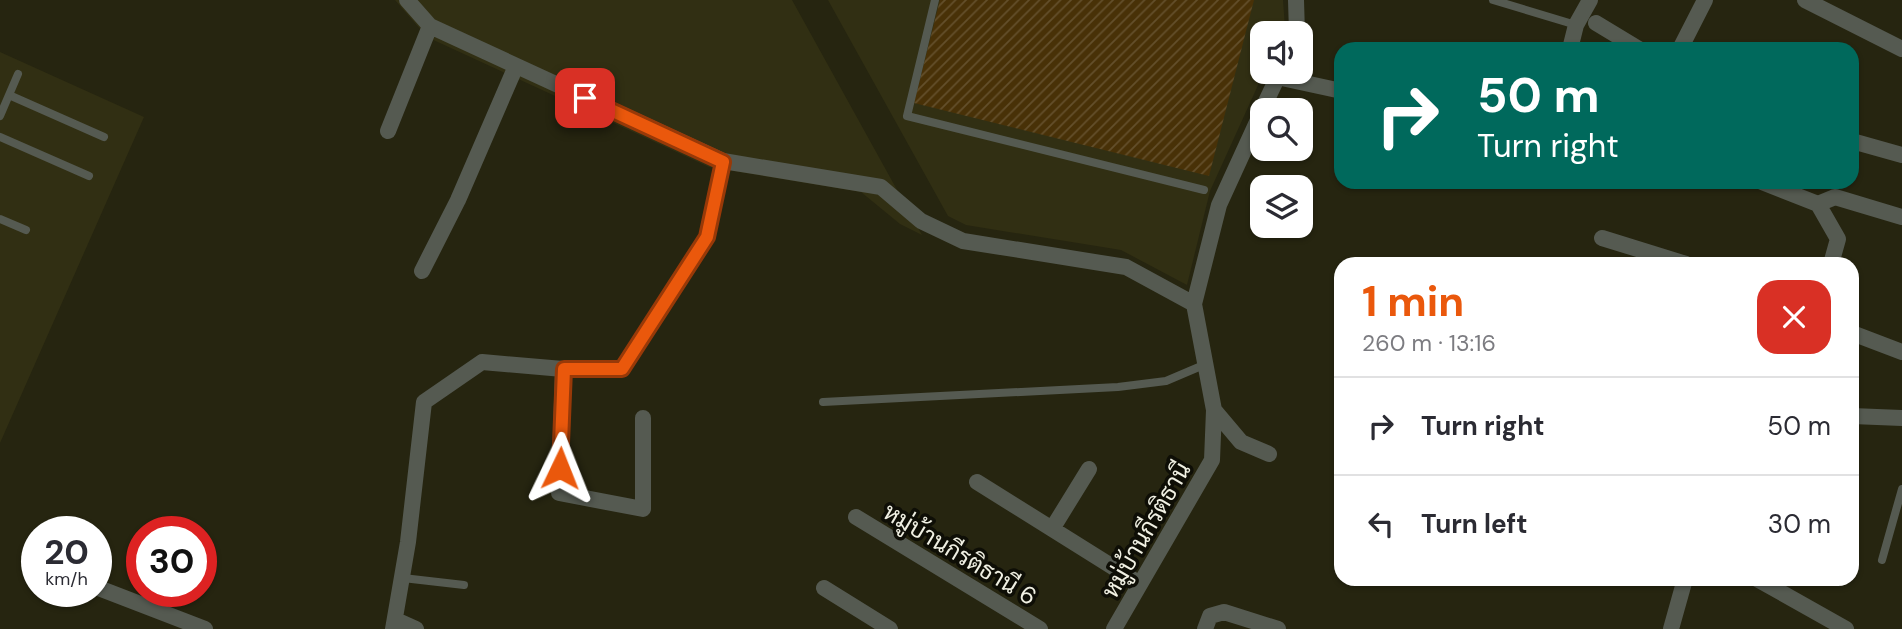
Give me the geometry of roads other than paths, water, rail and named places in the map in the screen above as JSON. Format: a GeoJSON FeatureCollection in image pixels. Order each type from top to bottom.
{"type":"FeatureCollection","features":[{"type":"Feature","properties":{"kind":"street"},"geometry":{"type":"LineString","coordinates":[[407,0],[430,26],[723,162],[881,187],[921,221],[963,241],[1126,267],[1194,304],[1219,205],[1250,137]]}},
{"type":"Feature","properties":{"kind":"street"},"geometry":{"type":"LineString","coordinates":[[1296,0],[1297,21]]}},
{"type":"Feature","properties":{"kind":"street"},"geometry":{"type":"LineString","coordinates":[[1572,42],[1576,25],[1590,0]]}},
{"type":"Feature","properties":{"kind":"street"},"geometry":{"type":"LineString","coordinates":[[1684,42],[1705,0]]}},
{"type":"Feature","properties":{"kind":"street"},"geometry":{"type":"LineString","coordinates":[[1805,0],[1902,49]]}},
{"type":"Feature","properties":{"kind":"street"},"geometry":{"type":"LineString","coordinates":[[1597,23],[1628,42]]}},
{"type":"Feature","properties":{"kind":"street"},"geometry":{"type":"LineString","coordinates":[[388,131],[430,26]]}},
{"type":"Feature","properties":{"kind":"street"},"geometry":{"type":"LineString","coordinates":[[422,271],[458,200],[516,66]]}},
{"type":"Feature","properties":{"kind":"street"},"geometry":{"type":"LineString","coordinates":[[1313,83],[1334,89]]}},
{"type":"Feature","properties":{"kind":"street"},"geometry":{"type":"LineString","coordinates":[[1859,143],[1902,155]]}},
{"type":"Feature","properties":{"kind":"street"},"geometry":{"type":"LineString","coordinates":[[416,629],[394,625],[403,578],[424,402],[482,362],[564,369],[622,369],[707,237],[723,162]]}},
{"type":"Feature","properties":{"kind":"street"},"geometry":{"type":"LineString","coordinates":[[1780,189],[1818,204],[1838,239],[1833,257]]}},
{"type":"Feature","properties":{"kind":"street"},"geometry":{"type":"LineString","coordinates":[[1818,204],[1835,197],[1902,218]]}},
{"type":"Feature","properties":{"kind":"street"},"geometry":{"type":"LineString","coordinates":[[1602,238],[1663,257]]}},
{"type":"Feature","properties":{"kind":"street","name":"หมู่บ้านกีรติธานี"},"geometry":{"type":"LineString","coordinates":[[1114,629],[1212,460],[1214,410],[1194,304]]}},
{"type":"Feature","properties":{"kind":"street"},"geometry":{"type":"LineString","coordinates":[[1859,336],[1902,352]]}},
{"type":"Feature","properties":{"kind":"street"},"geometry":{"type":"LineString","coordinates":[[564,369],[559,493],[643,509],[643,418]]}},
{"type":"Feature","properties":{"kind":"street"},"geometry":{"type":"LineString","coordinates":[[1214,410],[1241,442],[1269,454]]}},
{"type":"Feature","properties":{"kind":"street"},"geometry":{"type":"LineString","coordinates":[[1859,416],[1902,418]]}},
{"type":"Feature","properties":{"kind":"street"},"geometry":{"type":"LineString","coordinates":[[1052,529],[1089,469]]}},
{"type":"Feature","properties":{"kind":"street"},"geometry":{"type":"LineString","coordinates":[[977,482],[1140,584]]}},
{"type":"Feature","properties":{"kind":"street","name":"หมู่บ้านกีรติธานี 6"},"geometry":{"type":"LineString","coordinates":[[856,517],[1040,629]]}},
{"type":"Feature","properties":{"kind":"street"},"geometry":{"type":"LineString","coordinates":[[1671,629],[1683,586]]}},
{"type":"Feature","properties":{"kind":"street"},"geometry":{"type":"LineString","coordinates":[[1769,586],[1846,629]]}},
{"type":"Feature","properties":{"kind":"street"},"geometry":{"type":"LineString","coordinates":[[824,588],[890,629]]}},
{"type":"Feature","properties":{"kind":"street"},"geometry":{"type":"LineString","coordinates":[[112,593],[205,629]]}},
{"type":"Feature","properties":{"kind":"street"},"geometry":{"type":"LineString","coordinates":[[1205,629],[1210,616],[1224,612],[1278,629]]}},
{"type":"Feature","properties":{"kind":"lane"},"geometry":{"type":"LineString","coordinates":[[935,0],[907,116],[1204,190]]}},
{"type":"Feature","properties":{"kind":"lane"},"geometry":{"type":"LineString","coordinates":[[1493,0],[1576,25]]}},
{"type":"Feature","properties":{"kind":"lane"},"geometry":{"type":"LineString","coordinates":[[0,116],[18,74]]}},
{"type":"Feature","properties":{"kind":"lane"},"geometry":{"type":"LineString","coordinates":[[9,95],[104,137]]}},
{"type":"Feature","properties":{"kind":"lane"},"geometry":{"type":"LineString","coordinates":[[0,137],[89,176]]}},
{"type":"Feature","properties":{"kind":"lane"},"geometry":{"type":"LineString","coordinates":[[0,219],[26,230]]}},
{"type":"Feature","properties":{"kind":"lane"},"geometry":{"type":"LineString","coordinates":[[823,402],[1118,387],[1166,380],[1206,364]]}},
{"type":"Feature","properties":{"kind":"lane"},"geometry":{"type":"LineString","coordinates":[[1882,560],[1902,489]]}},
{"type":"Feature","properties":{"kind":"lane"},"geometry":{"type":"LineString","coordinates":[[403,578],[464,585]]}}]}
